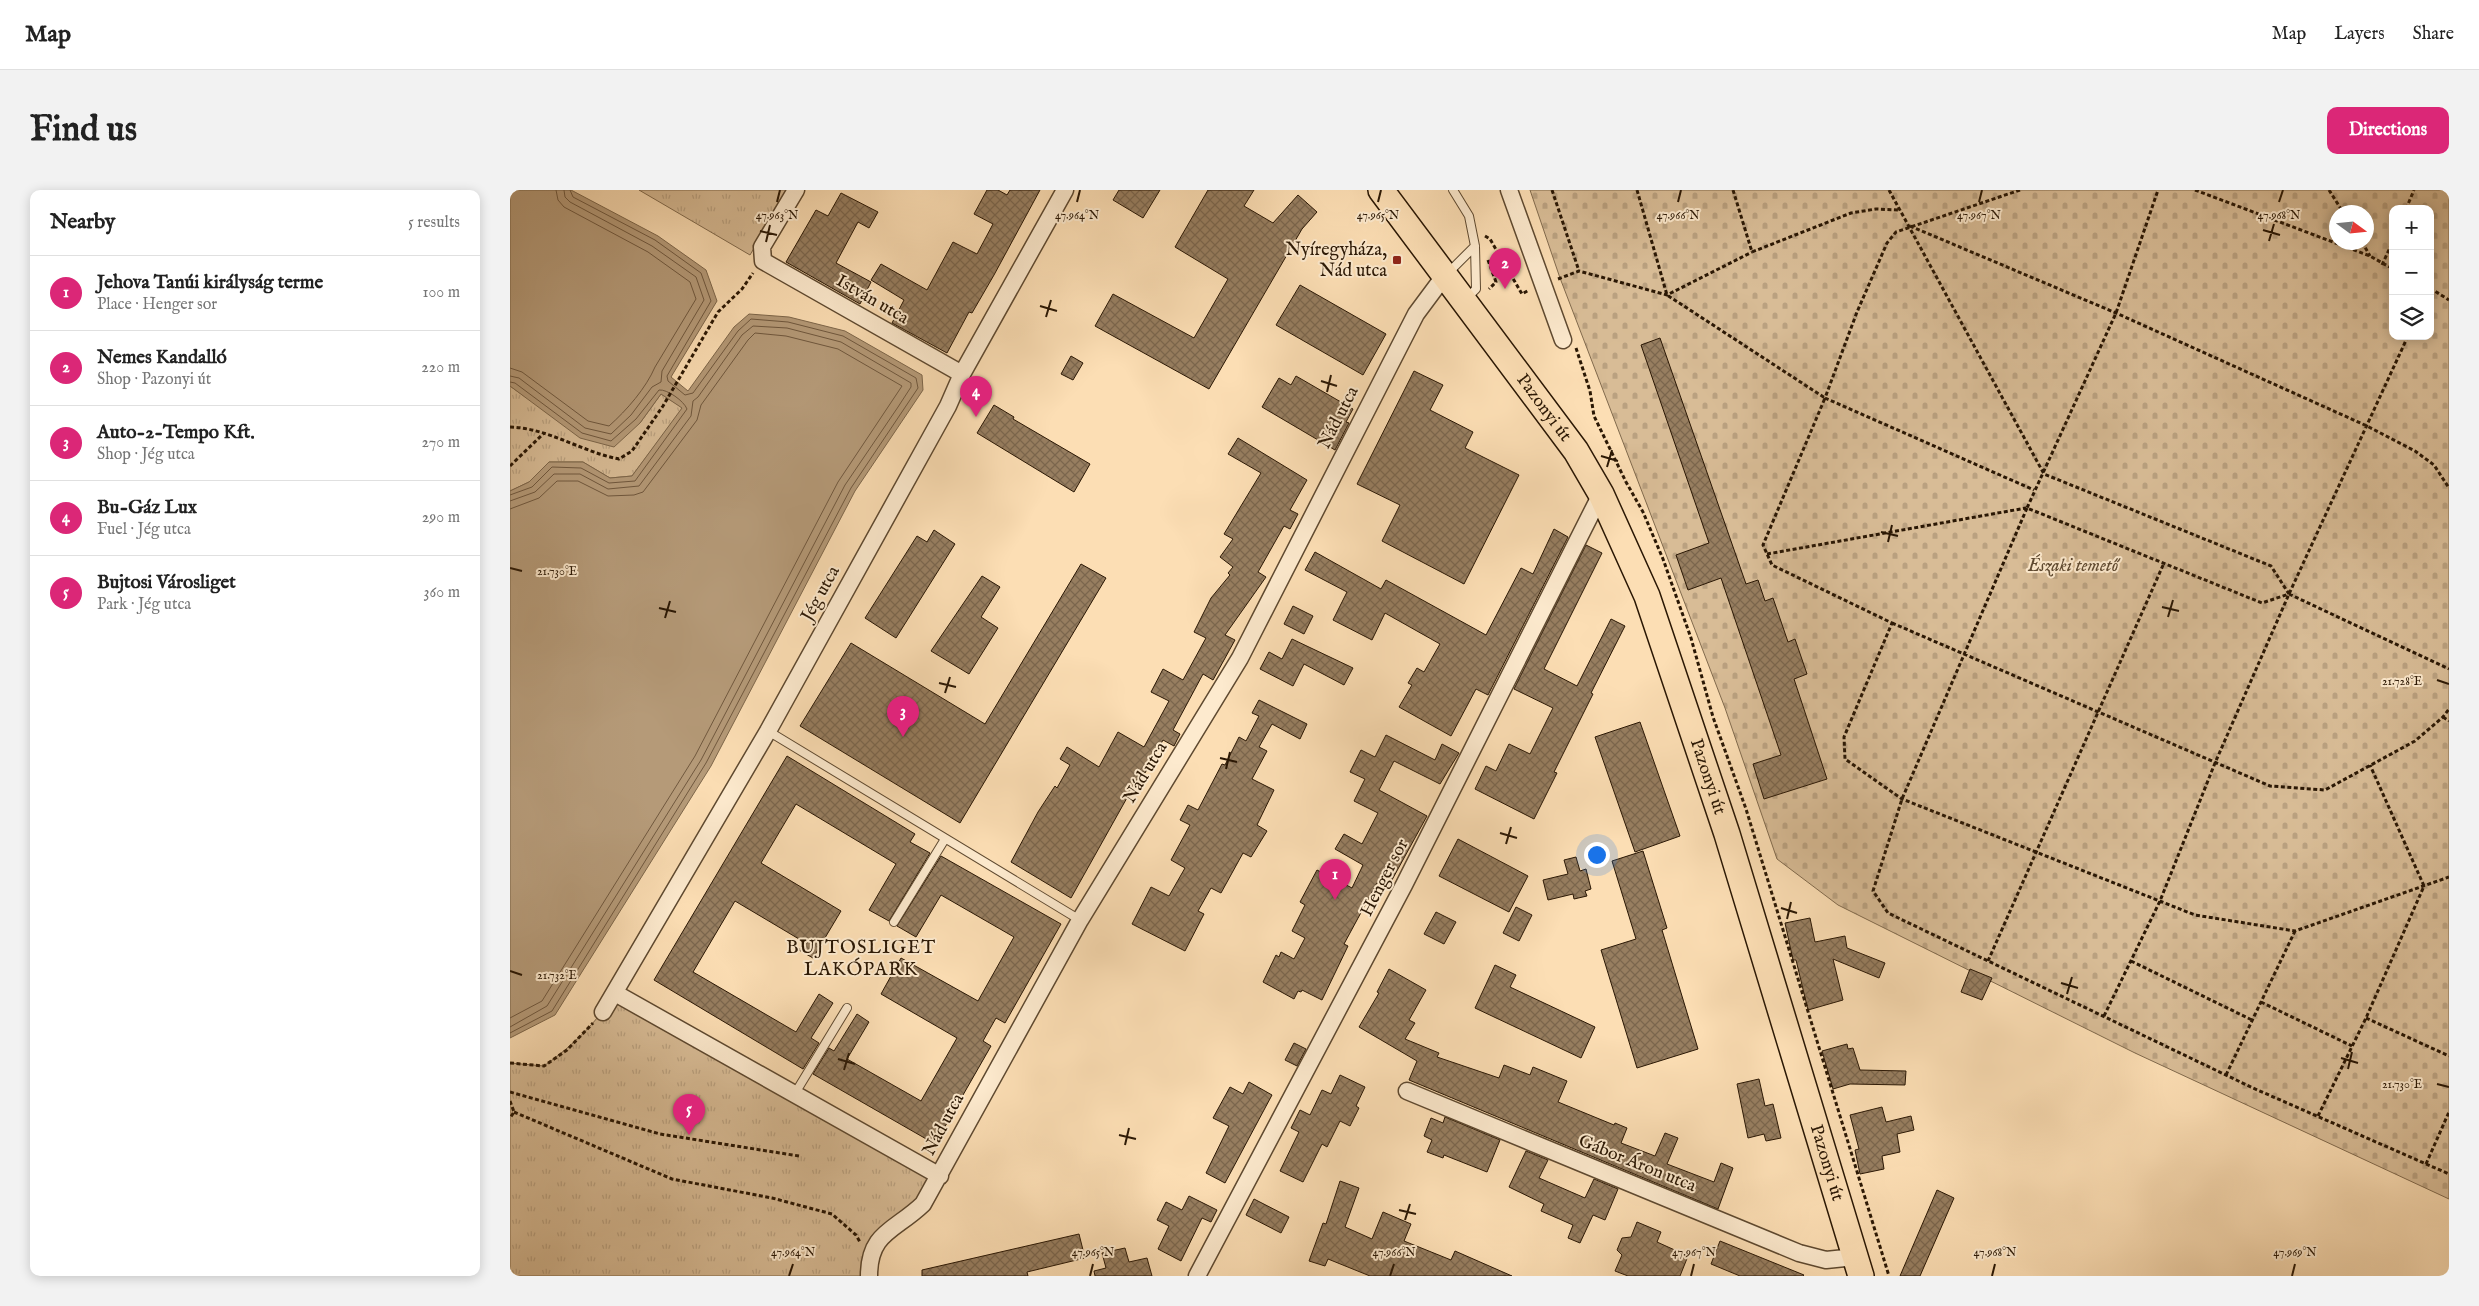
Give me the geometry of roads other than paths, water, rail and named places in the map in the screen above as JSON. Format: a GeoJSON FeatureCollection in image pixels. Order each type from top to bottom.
{"type":"FeatureCollection","features":[{"type":"Feature","properties":{"kind":"main road"},"geometry":{"type":"LineString","coordinates":[[1381,190],[1445,275]]}},
{"type":"Feature","properties":{"kind":"main road","name":"Pazonyi út"},"geometry":{"type":"LineString","coordinates":[[1445,275],[1576,450],[1602,494],[1647,596],[1727,834],[1858,1266]]}},
{"type":"Feature","properties":{"kind":"street","name":"István utca"},"geometry":{"type":"LineString","coordinates":[[796,190],[762,247],[763,261],[962,374]]}},
{"type":"Feature","properties":{"kind":"street","name":"Jég utca"},"geometry":{"type":"LineString","coordinates":[[603,1012],[768,731],[948,406],[962,374],[1065,190]]}},
{"type":"Feature","properties":{"kind":"street"},"geometry":{"type":"LineString","coordinates":[[1509,190],[1543,284],[1568,340]]}},
{"type":"Feature","properties":{"kind":"street","name":"Nád utca"},"geometry":{"type":"LineString","coordinates":[[869,1276],[869,1258],[879,1237],[907,1219],[923,1204],[1080,920],[1240,658],[1416,314],[1445,275]]}},
{"type":"Feature","properties":{"kind":"street","name":"Henger sor"},"geometry":{"type":"LineString","coordinates":[[1197,1276],[1386,920],[1602,494]]}},
{"type":"Feature","properties":{"kind":"street"},"geometry":{"type":"LineString","coordinates":[[615,993],[940,1176]]}},
{"type":"Feature","properties":{"kind":"street","name":"Gábor Áron utca"},"geometry":{"type":"LineString","coordinates":[[1407,1091],[1799,1253],[1858,1266]]}},
{"type":"Feature","properties":{"kind":"lane"},"geometry":{"type":"LineString","coordinates":[[1454,190],[1470,216],[1475,246],[1476,289],[1470,296],[1469,308]]}},
{"type":"Feature","properties":{"kind":"lane"},"geometry":{"type":"LineString","coordinates":[[1445,275],[1475,246]]}},
{"type":"Feature","properties":{"kind":"lane"},"geometry":{"type":"LineString","coordinates":[[768,731],[1080,920]]}},
{"type":"Feature","properties":{"kind":"lane"},"geometry":{"type":"LineString","coordinates":[[894,922],[945,839]]}},
{"type":"Feature","properties":{"kind":"lane"},"geometry":{"type":"LineString","coordinates":[[794,1095],[847,1008]]}},
{"type":"Feature","properties":{"kind":"water"},"geometry":{"type":"Polygon","coordinates":[[[510,190],[571,190],[658,236],[706,270],[717,301],[671,377],[688,391],[734,327],[749,314],[789,317],[845,331],[922,375],[923,390],[855,491],[711,766],[555,1015],[510,1038],[510,491],[529,482],[549,462],[583,462],[610,478],[632,476],[682,408],[661,394],[640,423],[614,447],[580,438],[510,386],[510,190]]]}},
{"type":"Feature","properties":{"kind":"place","name":"Nyíregyháza, Nád utca"},"geometry":{"type":"Point","coordinates":[1397,260]}},
{"type":"Feature","properties":{"kind":"place","name":"Nemes Kandalló"},"geometry":{"type":"Point","coordinates":[1505,289]}},
{"type":"Feature","properties":{"kind":"place","name":"Bu-Gáz Lux"},"geometry":{"type":"Point","coordinates":[976,417]}},
{"type":"Feature","properties":{"kind":"place","name":"Auto-2-Tempo Kft."},"geometry":{"type":"Point","coordinates":[903,737]}},
{"type":"Feature","properties":{"kind":"place","name":"Jehova Tanúi királyság terme"},"geometry":{"type":"Point","coordinates":[1335,900]}},
{"type":"Feature","properties":{"kind":"place","name":"Bujtosi Városliget"},"geometry":{"type":"Point","coordinates":[689,1135]}},
{"type":"Feature","properties":{"kind":"district","name":"BUJTOSLIGET LAKÓPARK"},"geometry":{"type":"Point","coordinates":[861,959]}},
{"type":"Feature","properties":{"kind":"park label","name":"Északi temető"},"geometry":{"type":"Point","coordinates":[2073,566]}}]}
